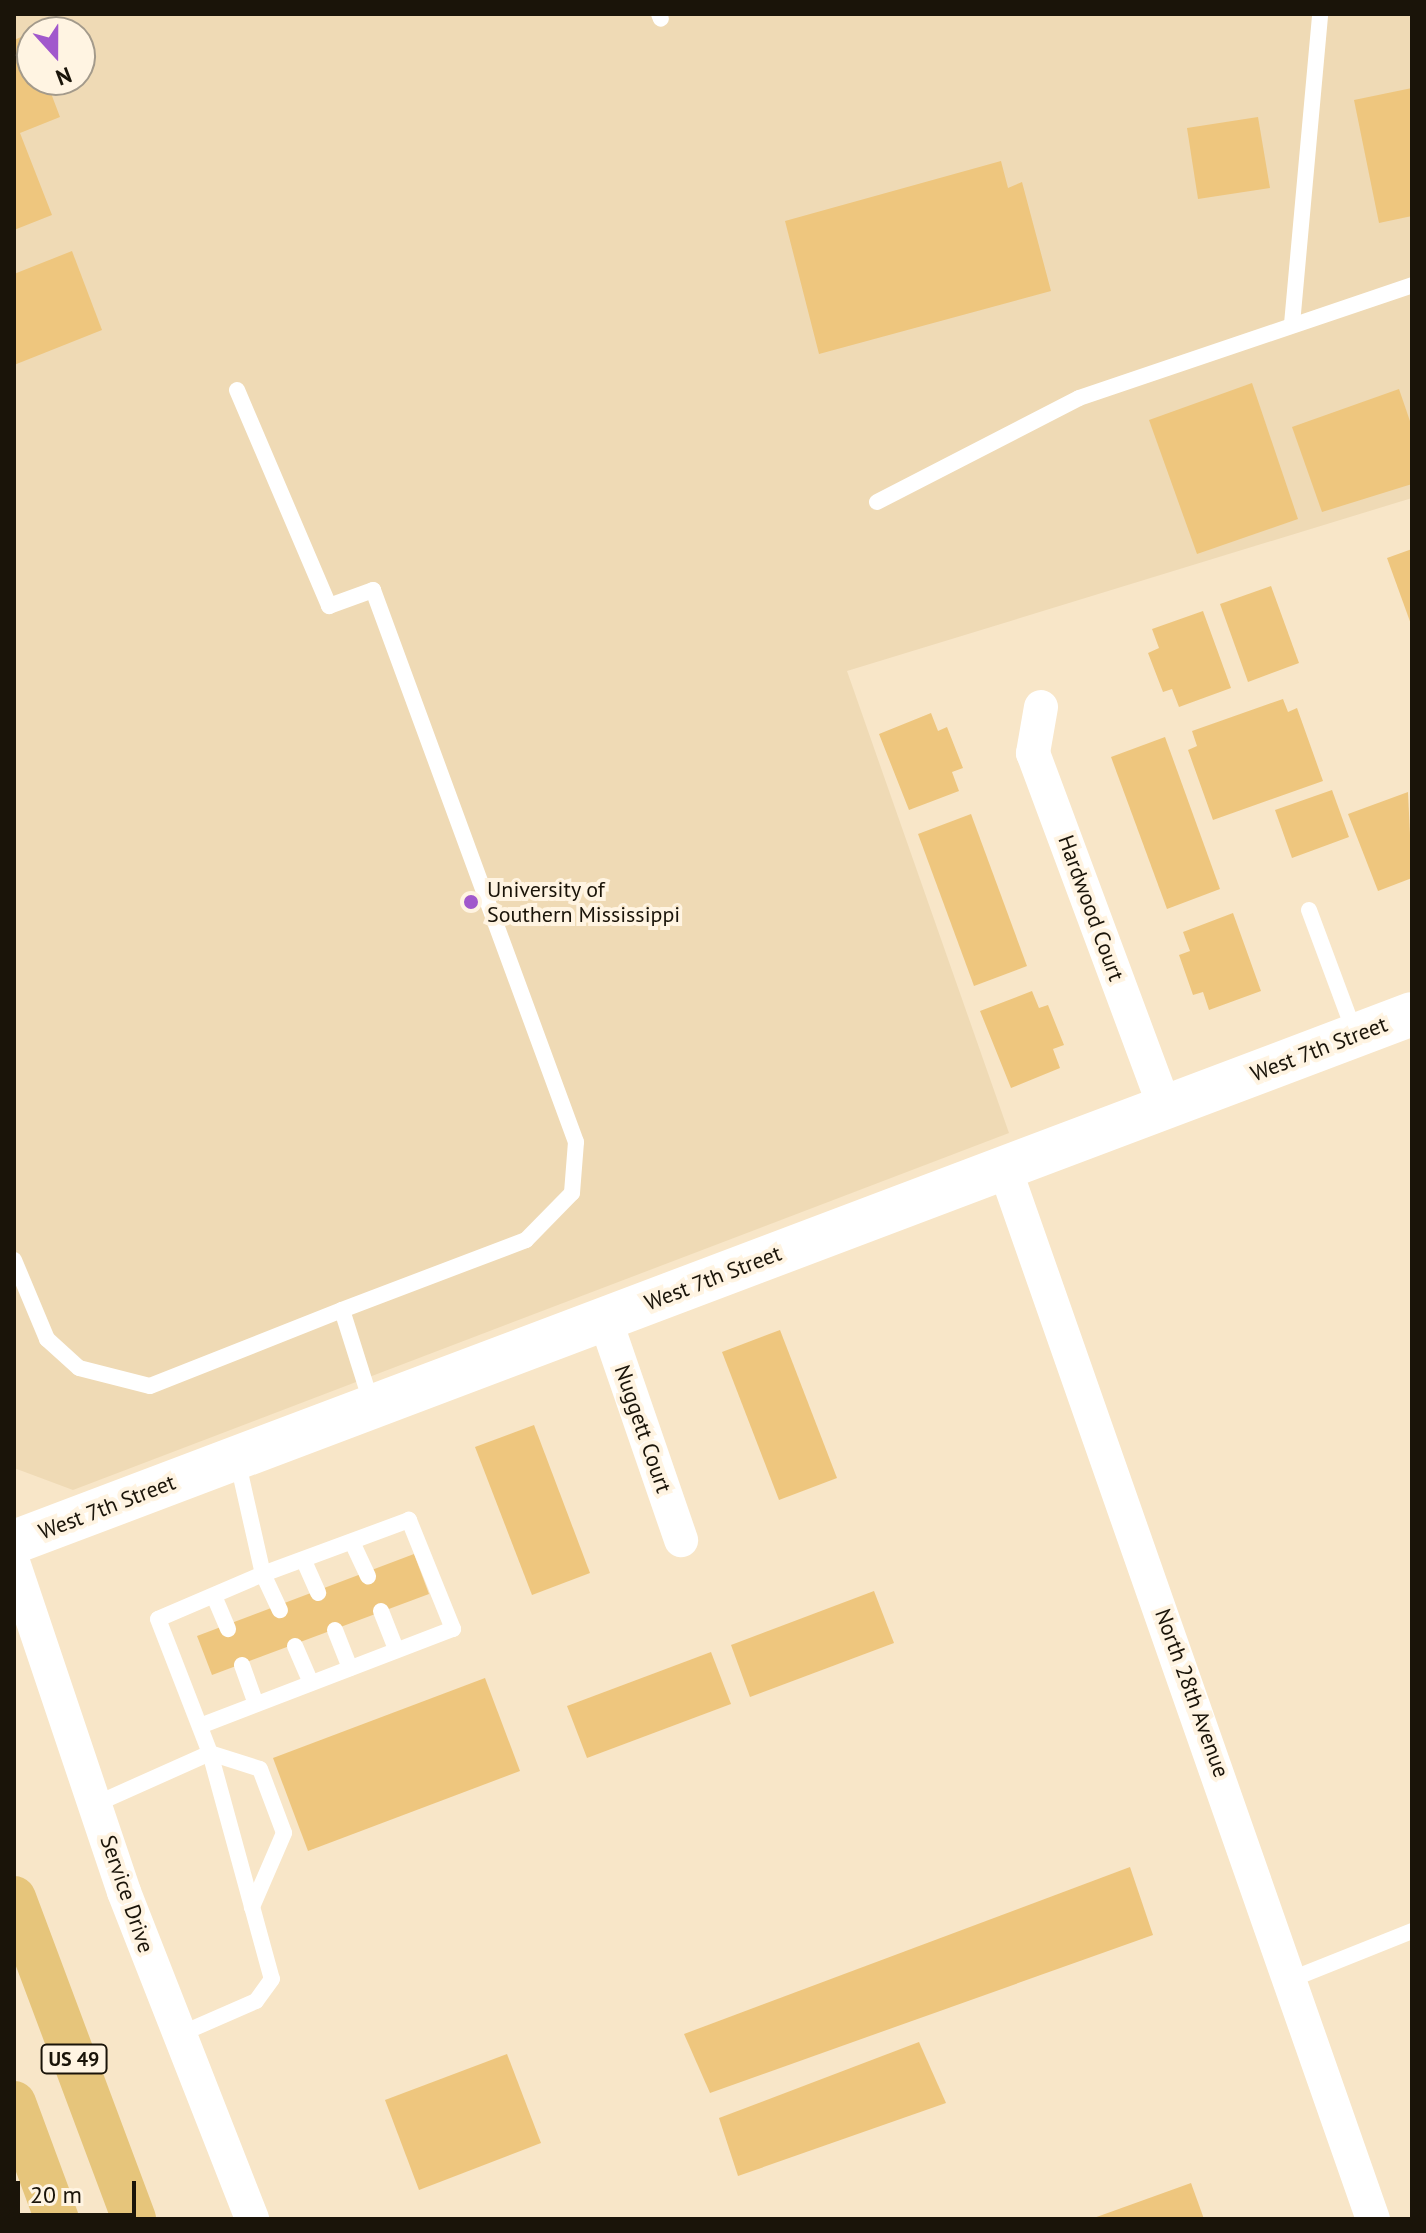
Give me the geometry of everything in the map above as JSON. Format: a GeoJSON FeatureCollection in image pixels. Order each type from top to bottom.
{"type":"FeatureCollection","features":[{"type":"Feature","properties":{"kind":"main road","name":"West 7th Street"},"geometry":{"type":"LineString","coordinates":[[14,1542],[1412,1014]]}},
{"type":"Feature","properties":{"kind":"main road","name":"US 49"},"geometry":{"type":"LineString","coordinates":[[14,1898],[134,2219]]}},
{"type":"Feature","properties":{"kind":"main road"},"geometry":{"type":"LineString","coordinates":[[14,2103],[57,2219]]}},
{"type":"Feature","properties":{"kind":"street","name":"Hardwood Court"},"geometry":{"type":"LineString","coordinates":[[1041,707],[1033,753],[1165,1108]]}},
{"type":"Feature","properties":{"kind":"street","name":"North 28th Avenue"},"geometry":{"type":"LineString","coordinates":[[1005,1169],[1292,1979],[1373,2219]]}},
{"type":"Feature","properties":{"kind":"street","name":"Nuggett Court"},"geometry":{"type":"LineString","coordinates":[[605,1319],[681,1540]]}},
{"type":"Feature","properties":{"kind":"street","name":"Service Drive"},"geometry":{"type":"LineString","coordinates":[[14,1565],[178,2035],[252,2219]]}},
{"type":"Feature","properties":{"kind":"lane"},"geometry":{"type":"LineString","coordinates":[[1292,324],[1320,14]]}},
{"type":"Feature","properties":{"kind":"lane"},"geometry":{"type":"LineString","coordinates":[[877,502],[1079,398],[1412,285]]}},
{"type":"Feature","properties":{"kind":"lane"},"geometry":{"type":"LineString","coordinates":[[14,1260],[47,1339],[79,1368],[150,1386],[526,1240],[572,1193],[576,1142],[373,590],[329,606],[237,390]]}},
{"type":"Feature","properties":{"kind":"lane"},"geometry":{"type":"LineString","coordinates":[[1309,910],[1356,1035]]}},
{"type":"Feature","properties":{"kind":"lane"},"geometry":{"type":"LineString","coordinates":[[342,1310],[372,1406]]}},
{"type":"Feature","properties":{"kind":"lane"},"geometry":{"type":"LineString","coordinates":[[237,1458],[263,1574],[280,1610]]}},
{"type":"Feature","properties":{"kind":"lane"},"geometry":{"type":"LineString","coordinates":[[178,2035],[256,2001],[272,1979],[210,1753],[158,1619],[263,1574],[409,1520],[453,1629],[200,1726]]}},
{"type":"Feature","properties":{"kind":"lane"},"geometry":{"type":"LineString","coordinates":[[352,1542],[368,1576]]}},
{"type":"Feature","properties":{"kind":"lane"},"geometry":{"type":"LineString","coordinates":[[304,1561],[318,1593]]}},
{"type":"Feature","properties":{"kind":"lane"},"geometry":{"type":"LineString","coordinates":[[214,1596],[228,1629]]}},
{"type":"Feature","properties":{"kind":"lane"},"geometry":{"type":"LineString","coordinates":[[381,1611],[396,1649]]}},
{"type":"Feature","properties":{"kind":"lane"},"geometry":{"type":"LineString","coordinates":[[335,1630],[350,1668]]}},
{"type":"Feature","properties":{"kind":"lane"},"geometry":{"type":"LineString","coordinates":[[295,1646],[311,1683]]}},
{"type":"Feature","properties":{"kind":"lane"},"geometry":{"type":"LineString","coordinates":[[242,1665],[256,1704]]}},
{"type":"Feature","properties":{"kind":"lane"},"geometry":{"type":"LineString","coordinates":[[96,1804],[210,1753],[260,1769],[284,1833],[252,1907]]}},
{"type":"Feature","properties":{"kind":"lane"},"geometry":{"type":"LineString","coordinates":[[1292,1979],[1412,1931]]}},
{"type":"Feature","properties":{"kind":"shaded area","name":"University of Southern Mississippi"},"geometry":{"type":"Polygon","coordinates":[[[14,14],[1412,14],[1412,498],[847,671],[1009,1133],[73,1490],[14,1468],[14,14]]]}},
{"type":"Feature","properties":{"kind":"building"},"geometry":{"type":"Polygon","coordinates":[[[14,40],[16,96],[52,96],[60,117],[20,133],[52,215],[14,230],[14,40]]]}},
{"type":"Feature","properties":{"kind":"building"},"geometry":{"type":"Polygon","coordinates":[[[1412,88],[1412,216],[1379,223],[1354,100],[1412,88]]]}},
{"type":"Feature","properties":{"kind":"building"},"geometry":{"type":"Polygon","coordinates":[[[1258,117],[1270,188],[1198,199],[1187,128],[1258,117]]]}},
{"type":"Feature","properties":{"kind":"building"},"geometry":{"type":"Polygon","coordinates":[[[1001,161],[1008,188],[1022,182],[1051,291],[819,354],[785,221],[1001,161]]]}},
{"type":"Feature","properties":{"kind":"building"},"geometry":{"type":"Polygon","coordinates":[[[72,251],[102,330],[14,365],[14,274],[72,251]]]}},
{"type":"Feature","properties":{"kind":"building"},"geometry":{"type":"Polygon","coordinates":[[[1252,383],[1298,519],[1197,554],[1149,420],[1252,383]]]}},
{"type":"Feature","properties":{"kind":"building"},"geometry":{"type":"Polygon","coordinates":[[[1399,389],[1412,427],[1412,484],[1322,512],[1292,427],[1399,389]]]}},
{"type":"Feature","properties":{"kind":"building"},"geometry":{"type":"Polygon","coordinates":[[[1412,549],[1412,627],[1387,558],[1412,549]]]}},
{"type":"Feature","properties":{"kind":"building"},"geometry":{"type":"Polygon","coordinates":[[[1271,586],[1299,663],[1248,682],[1220,604],[1271,586]]]}},
{"type":"Feature","properties":{"kind":"building"},"geometry":{"type":"Polygon","coordinates":[[[1203,611],[1231,688],[1179,707],[1172,689],[1163,692],[1148,653],[1159,648],[1152,629],[1203,611]]]}},
{"type":"Feature","properties":{"kind":"building"},"geometry":{"type":"Polygon","coordinates":[[[1283,699],[1288,712],[1297,708],[1323,781],[1213,820],[1188,750],[1197,746],[1192,731],[1283,699]]]}},
{"type":"Feature","properties":{"kind":"building"},"geometry":{"type":"Polygon","coordinates":[[[931,713],[938,731],[947,727],[963,768],[952,772],[959,791],[909,810],[879,734],[931,713]]]}},
{"type":"Feature","properties":{"kind":"building"},"geometry":{"type":"Polygon","coordinates":[[[1165,737],[1220,889],[1167,909],[1111,757],[1165,737]]]}},
{"type":"Feature","properties":{"kind":"building"},"geometry":{"type":"Polygon","coordinates":[[[1332,790],[1349,837],[1292,858],[1275,810],[1332,790]]]}},
{"type":"Feature","properties":{"kind":"building"},"geometry":{"type":"Polygon","coordinates":[[[1408,792],[1412,878],[1378,891],[1348,814],[1408,792]]]}},
{"type":"Feature","properties":{"kind":"building"},"geometry":{"type":"Polygon","coordinates":[[[971,814],[1027,966],[974,986],[918,834],[971,814]]]}},
{"type":"Feature","properties":{"kind":"building"},"geometry":{"type":"Polygon","coordinates":[[[1233,913],[1261,991],[1209,1010],[1203,992],[1193,995],[1179,955],[1190,951],[1183,932],[1233,913]]]}},
{"type":"Feature","properties":{"kind":"building"},"geometry":{"type":"Polygon","coordinates":[[[1032,991],[1039,1008],[1048,1005],[1064,1045],[1053,1049],[1060,1068],[1011,1088],[980,1011],[1032,991]]]}},
{"type":"Feature","properties":{"kind":"building"},"geometry":{"type":"Polygon","coordinates":[[[780,1330],[837,1478],[779,1500],[722,1352],[780,1330]]]}},
{"type":"Feature","properties":{"kind":"building"},"geometry":{"type":"Polygon","coordinates":[[[534,1425],[590,1573],[532,1595],[475,1447],[534,1425]]]}},
{"type":"Feature","properties":{"kind":"building"},"geometry":{"type":"Polygon","coordinates":[[[414,1554],[429,1594],[212,1675],[197,1636],[414,1554]]]}},
{"type":"Feature","properties":{"kind":"building"},"geometry":{"type":"Polygon","coordinates":[[[874,1591],[894,1643],[750,1697],[731,1645],[874,1591]]]}},
{"type":"Feature","properties":{"kind":"building"},"geometry":{"type":"Polygon","coordinates":[[[711,1652],[731,1704],[587,1758],[567,1706],[711,1652]]]}},
{"type":"Feature","properties":{"kind":"building"},"geometry":{"type":"Polygon","coordinates":[[[485,1678],[520,1771],[308,1851],[273,1758],[485,1678]]]}},
{"type":"Feature","properties":{"kind":"building"},"geometry":{"type":"Polygon","coordinates":[[[1130,1867],[1153,1935],[710,2093],[684,2034],[1130,1867]]]}},
{"type":"Feature","properties":{"kind":"building"},"geometry":{"type":"Polygon","coordinates":[[[919,2042],[946,2103],[738,2176],[719,2118],[919,2042]]]}},
{"type":"Feature","properties":{"kind":"building"},"geometry":{"type":"Polygon","coordinates":[[[507,2054],[541,2143],[419,2190],[385,2100],[507,2054]]]}},
{"type":"Feature","properties":{"kind":"building"},"geometry":{"type":"Polygon","coordinates":[[[1191,2183],[1204,2219],[1091,2219],[1191,2183]]]}},
{"type":"Feature","properties":{"kind":"place","name":"University of Southern Mississippi"},"geometry":{"type":"Point","coordinates":[471,902]}}]}
